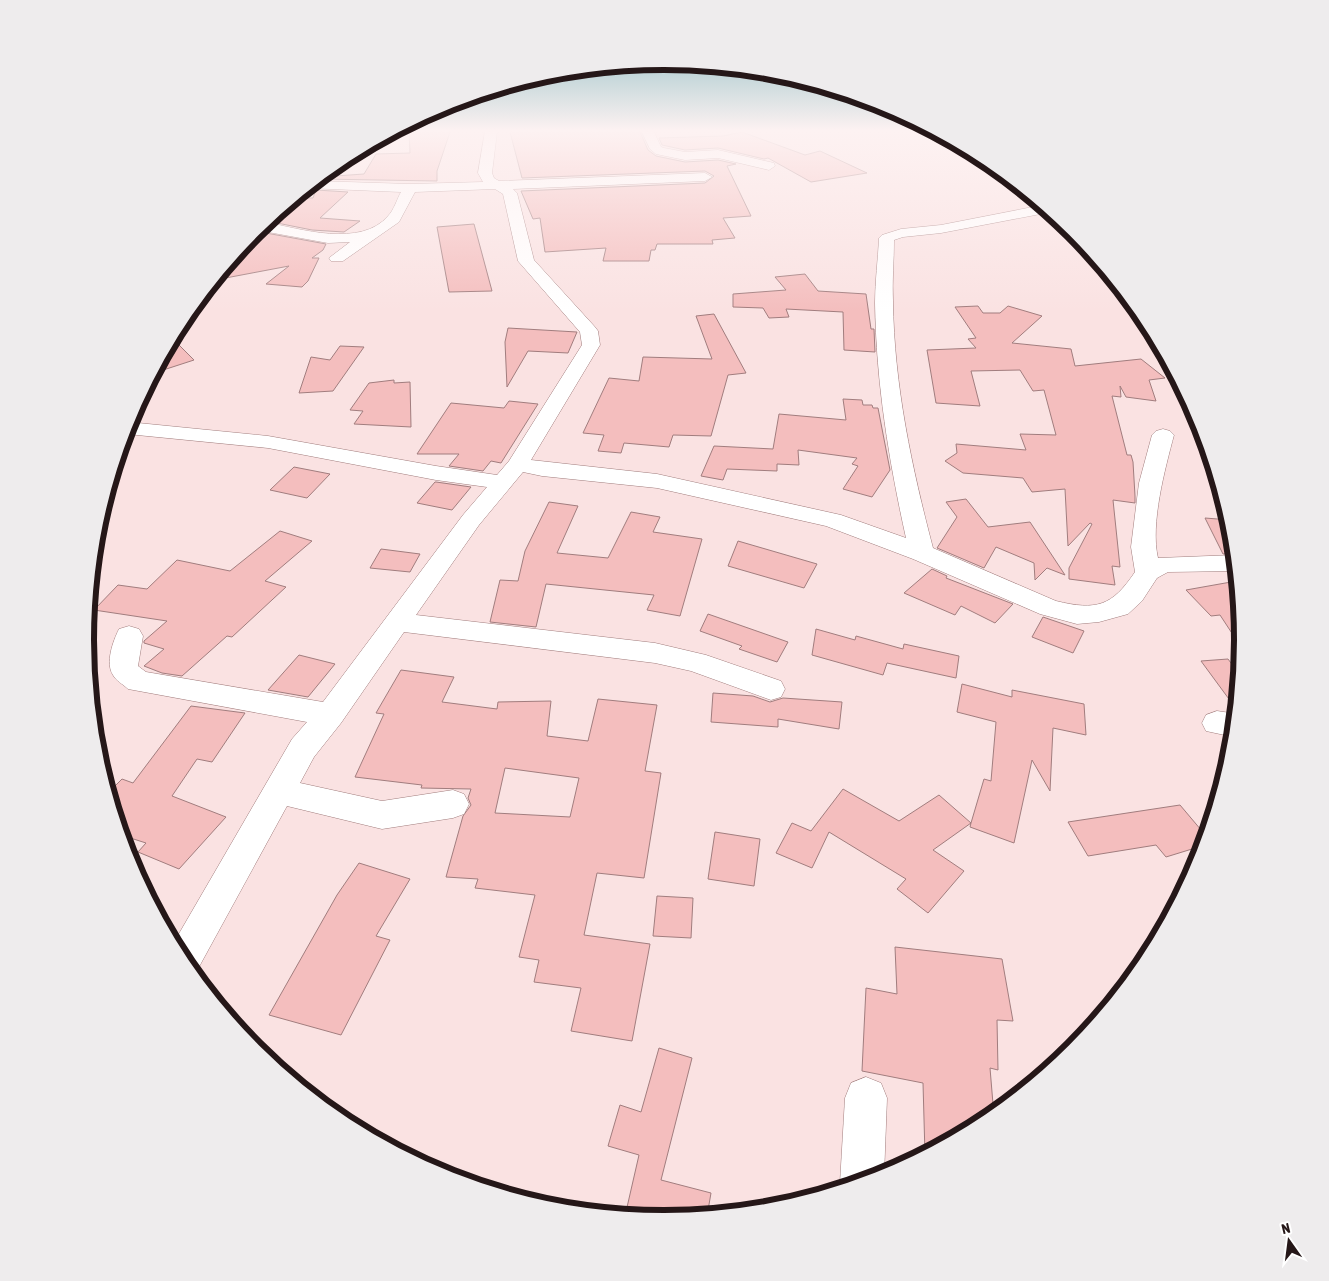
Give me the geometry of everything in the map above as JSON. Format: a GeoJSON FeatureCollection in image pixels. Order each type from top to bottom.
{"type":"FeatureCollection","features":[{"type":"Feature","properties":{"kind":"street"},"geometry":{"type":"LineString","coordinates":[[336,258],[394,219],[408,192]]}},
{"type":"Feature","properties":{"kind":"street"},"geometry":{"type":"LineString","coordinates":[[188,954],[303,748],[330,715],[471,520],[510,473],[591,345],[588,331],[530,268],[526,261],[509,192]]}},
{"type":"Feature","properties":{"kind":"street"},"geometry":{"type":"LineString","coordinates":[[922,553],[907,494],[891,392],[884,303],[887,238],[901,233],[941,229],[1039,210]]}},
{"type":"Feature","properties":{"kind":"street"},"geometry":{"type":"LineString","coordinates":[[271,228],[328,238],[369,237]]}},
{"type":"Feature","properties":{"kind":"street"},"geometry":{"type":"LineString","coordinates":[[134,429],[268,442],[436,473],[510,473],[542,469],[657,481],[833,520],[922,553],[1049,608],[1077,615],[1099,614],[1119,608],[1133,595],[1148,572],[1164,564],[1229,562]]}},
{"type":"Feature","properties":{"kind":"street"},"geometry":{"type":"LineString","coordinates":[[1148,572],[1143,547],[1150,483],[1163,435]]}},
{"type":"Feature","properties":{"kind":"street"},"geometry":{"type":"LineString","coordinates":[[397,622],[655,654],[696,662],[772,689]]}},
{"type":"Feature","properties":{"kind":"street"},"geometry":{"type":"LineString","coordinates":[[129,636],[124,657],[124,670],[138,681],[330,715]]}},
{"type":"Feature","properties":{"kind":"street"},"geometry":{"type":"LineString","coordinates":[[279,791],[382,815],[454,804]]}},
{"type":"Feature","properties":{"kind":"street"},"geometry":{"type":"LineString","coordinates":[[862,1176],[866,1098]]}},
{"type":"Feature","properties":{"kind":"building"},"geometry":{"type":"Polygon","coordinates":[[[315,192],[348,192],[320,218],[360,221],[344,232],[312,230],[276,223],[305,198],[313,198],[315,192]]]}},
{"type":"Feature","properties":{"kind":"building"},"geometry":{"type":"Polygon","coordinates":[[[521,192],[739,192],[751,216],[723,218],[735,238],[712,240],[713,244],[657,244],[655,250],[651,250],[649,261],[603,261],[606,248],[545,252],[540,218],[533,219],[521,192]]]}},
{"type":"Feature","properties":{"kind":"building"},"geometry":{"type":"Polygon","coordinates":[[[474,224],[492,291],[449,292],[437,227],[474,224]]]}},
{"type":"Feature","properties":{"kind":"building"},"geometry":{"type":"Polygon","coordinates":[[[265,233],[326,244],[323,250],[312,258],[319,258],[308,281],[302,287],[266,284],[289,266],[224,278],[265,233]]]}},
{"type":"Feature","properties":{"kind":"building"},"geometry":{"type":"Polygon","coordinates":[[[805,274],[818,291],[866,294],[871,329],[874,329],[875,352],[844,350],[843,312],[786,309],[789,317],[769,318],[763,308],[733,307],[733,294],[786,290],[775,277],[805,274]]]}},
{"type":"Feature","properties":{"kind":"building"},"geometry":{"type":"Polygon","coordinates":[[[978,306],[983,313],[1000,313],[1008,306],[1042,316],[1012,343],[1071,349],[1075,366],[1141,359],[1165,378],[1149,380],[1156,401],[1126,397],[1120,386],[1121,397],[1112,396],[1127,455],[1131,455],[1133,462],[1135,496],[1135,503],[1113,500],[1120,567],[1112,566],[1115,585],[1069,579],[1069,568],[1092,524],[1090,523],[1068,546],[1065,489],[1032,492],[1023,478],[963,473],[945,461],[957,453],[956,444],[1026,450],[1020,434],[1056,435],[1044,390],[1033,391],[1020,370],[971,371],[980,406],[936,403],[927,350],[976,348],[968,339],[976,338],[955,307],[978,306]]]}},
{"type":"Feature","properties":{"kind":"building"},"geometry":{"type":"Polygon","coordinates":[[[714,314],[746,373],[728,375],[711,436],[673,435],[669,447],[624,443],[621,453],[598,451],[604,435],[583,433],[609,378],[639,381],[643,357],[712,359],[696,316],[714,314]]]}},
{"type":"Feature","properties":{"kind":"building"},"geometry":{"type":"Polygon","coordinates":[[[508,328],[577,332],[568,353],[528,351],[507,387],[505,342],[508,328]]]}},
{"type":"Feature","properties":{"kind":"building"},"geometry":{"type":"Polygon","coordinates":[[[177,344],[194,360],[162,370],[170,355],[177,344]]]}},
{"type":"Feature","properties":{"kind":"building"},"geometry":{"type":"Polygon","coordinates":[[[340,346],[364,347],[333,391],[299,393],[311,357],[330,360],[340,346]]]}},
{"type":"Feature","properties":{"kind":"building"},"geometry":{"type":"Polygon","coordinates":[[[394,380],[394,383],[410,382],[411,427],[354,424],[363,411],[350,410],[369,383],[394,380]]]}},
{"type":"Feature","properties":{"kind":"building"},"geometry":{"type":"Polygon","coordinates":[[[843,399],[862,400],[863,405],[872,405],[873,408],[878,408],[890,470],[872,497],[843,489],[858,466],[852,464],[857,458],[798,450],[799,465],[777,464],[777,471],[727,469],[723,480],[701,476],[714,446],[773,449],[779,414],[846,420],[843,399]]]}},
{"type":"Feature","properties":{"kind":"building"},"geometry":{"type":"Polygon","coordinates":[[[509,401],[538,404],[501,463],[491,461],[483,471],[449,466],[459,454],[417,454],[451,403],[504,408],[509,401]]]}},
{"type":"Feature","properties":{"kind":"building"},"geometry":{"type":"Polygon","coordinates":[[[294,467],[330,474],[307,498],[270,490],[294,467]]]}},
{"type":"Feature","properties":{"kind":"building"},"geometry":{"type":"Polygon","coordinates":[[[435,482],[471,487],[452,510],[417,503],[435,482]]]}},
{"type":"Feature","properties":{"kind":"building"},"geometry":{"type":"Polygon","coordinates":[[[966,499],[988,527],[1030,522],[1065,575],[1047,568],[1035,580],[1034,563],[996,547],[984,568],[937,548],[957,517],[946,502],[966,499]]]}},
{"type":"Feature","properties":{"kind":"building"},"geometry":{"type":"Polygon","coordinates":[[[549,502],[578,506],[557,553],[608,558],[631,512],[660,517],[653,532],[702,539],[680,616],[647,610],[654,595],[546,584],[536,627],[490,622],[500,580],[518,581],[525,551],[549,502]]]}},
{"type":"Feature","properties":{"kind":"building"},"geometry":{"type":"Polygon","coordinates":[[[1205,518],[1222,519],[1228,554],[1223,554],[1205,518]]]}},
{"type":"Feature","properties":{"kind":"building"},"geometry":{"type":"Polygon","coordinates":[[[280,531],[312,541],[265,581],[286,587],[232,637],[227,636],[182,676],[162,673],[144,666],[164,649],[144,643],[144,641],[167,621],[95,610],[118,585],[147,589],[177,560],[230,571],[280,531]]]}},
{"type":"Feature","properties":{"kind":"building"},"geometry":{"type":"Polygon","coordinates":[[[738,541],[817,564],[804,588],[728,566],[738,541]]]}},
{"type":"Feature","properties":{"kind":"building"},"geometry":{"type":"Polygon","coordinates":[[[381,549],[420,554],[410,572],[370,568],[381,549]]]}},
{"type":"Feature","properties":{"kind":"building"},"geometry":{"type":"Polygon","coordinates":[[[932,569],[947,576],[946,578],[1013,604],[995,623],[961,606],[955,615],[904,593],[932,569]]]}},
{"type":"Feature","properties":{"kind":"building"},"geometry":{"type":"Polygon","coordinates":[[[1232,583],[1235,638],[1220,615],[1211,616],[1186,590],[1232,583]]]}},
{"type":"Feature","properties":{"kind":"building"},"geometry":{"type":"Polygon","coordinates":[[[708,614],[788,642],[777,662],[739,649],[742,646],[700,631],[708,614]]]}},
{"type":"Feature","properties":{"kind":"building"},"geometry":{"type":"Polygon","coordinates":[[[1043,617],[1084,631],[1073,653],[1032,637],[1043,617]]]}},
{"type":"Feature","properties":{"kind":"building"},"geometry":{"type":"Polygon","coordinates":[[[816,629],[855,640],[856,636],[903,649],[904,644],[959,656],[956,678],[887,663],[883,675],[812,655],[816,629]]]}},
{"type":"Feature","properties":{"kind":"building"},"geometry":{"type":"Polygon","coordinates":[[[299,655],[335,664],[308,697],[268,690],[299,655]]]}},
{"type":"Feature","properties":{"kind":"building"},"geometry":{"type":"Polygon","coordinates":[[[1228,659],[1234,667],[1231,702],[1201,661],[1228,659]]]}},
{"type":"Feature","properties":{"kind":"building"},"geometry":{"type":"Polygon","coordinates":[[[401,670],[454,677],[442,702],[497,709],[498,702],[551,701],[547,736],[588,741],[598,699],[657,705],[645,771],[661,773],[644,878],[597,873],[584,935],[650,944],[632,1041],[571,1031],[581,988],[534,982],[539,960],[519,957],[535,895],[475,888],[478,879],[446,877],[463,816],[471,805],[468,798],[471,789],[421,788],[422,785],[355,777],[384,714],[376,713],[401,670]],[[505,768],[495,813],[570,817],[579,778],[505,768]]]}},
{"type":"Feature","properties":{"kind":"building"},"geometry":{"type":"Polygon","coordinates":[[[962,684],[1012,697],[1012,690],[1084,704],[1086,735],[1053,728],[1050,791],[1032,760],[1014,843],[970,827],[984,779],[991,781],[996,722],[957,712],[962,684]]]}},
{"type":"Feature","properties":{"kind":"building"},"geometry":{"type":"Polygon","coordinates":[[[713,693],[753,696],[770,702],[783,698],[842,702],[839,729],[778,719],[778,727],[711,722],[713,693]]]}},
{"type":"Feature","properties":{"kind":"building"},"geometry":{"type":"Polygon","coordinates":[[[191,706],[245,713],[212,762],[197,759],[172,796],[226,817],[179,869],[138,852],[146,843],[129,838],[113,788],[122,779],[133,783],[191,706]]]}},
{"type":"Feature","properties":{"kind":"building"},"geometry":{"type":"Polygon","coordinates":[[[843,789],[899,821],[939,795],[971,823],[933,850],[964,871],[928,913],[897,889],[906,879],[829,832],[812,868],[776,853],[792,823],[811,831],[843,789]]]}},
{"type":"Feature","properties":{"kind":"building"},"geometry":{"type":"Polygon","coordinates":[[[1180,805],[1202,831],[1196,848],[1166,857],[1156,845],[1088,856],[1068,822],[1180,805]]]}},
{"type":"Feature","properties":{"kind":"building"},"geometry":{"type":"Polygon","coordinates":[[[715,832],[760,839],[754,886],[708,879],[715,832]]]}},
{"type":"Feature","properties":{"kind":"building"},"geometry":{"type":"Polygon","coordinates":[[[359,863],[410,879],[376,936],[390,940],[341,1035],[269,1015],[337,895],[359,863]]]}},
{"type":"Feature","properties":{"kind":"building"},"geometry":{"type":"Polygon","coordinates":[[[657,896],[693,898],[691,938],[653,936],[657,896]]]}},
{"type":"Feature","properties":{"kind":"building"},"geometry":{"type":"Polygon","coordinates":[[[895,947],[1002,959],[1013,1021],[997,1020],[998,1070],[990,1068],[993,1106],[950,1135],[925,1148],[923,1083],[862,1071],[866,988],[897,994],[895,947]]]}},
{"type":"Feature","properties":{"kind":"building"},"geometry":{"type":"Polygon","coordinates":[[[659,1048],[692,1058],[661,1180],[711,1193],[708,1209],[626,1210],[639,1155],[608,1146],[620,1105],[641,1112],[659,1048]]]}}]}
